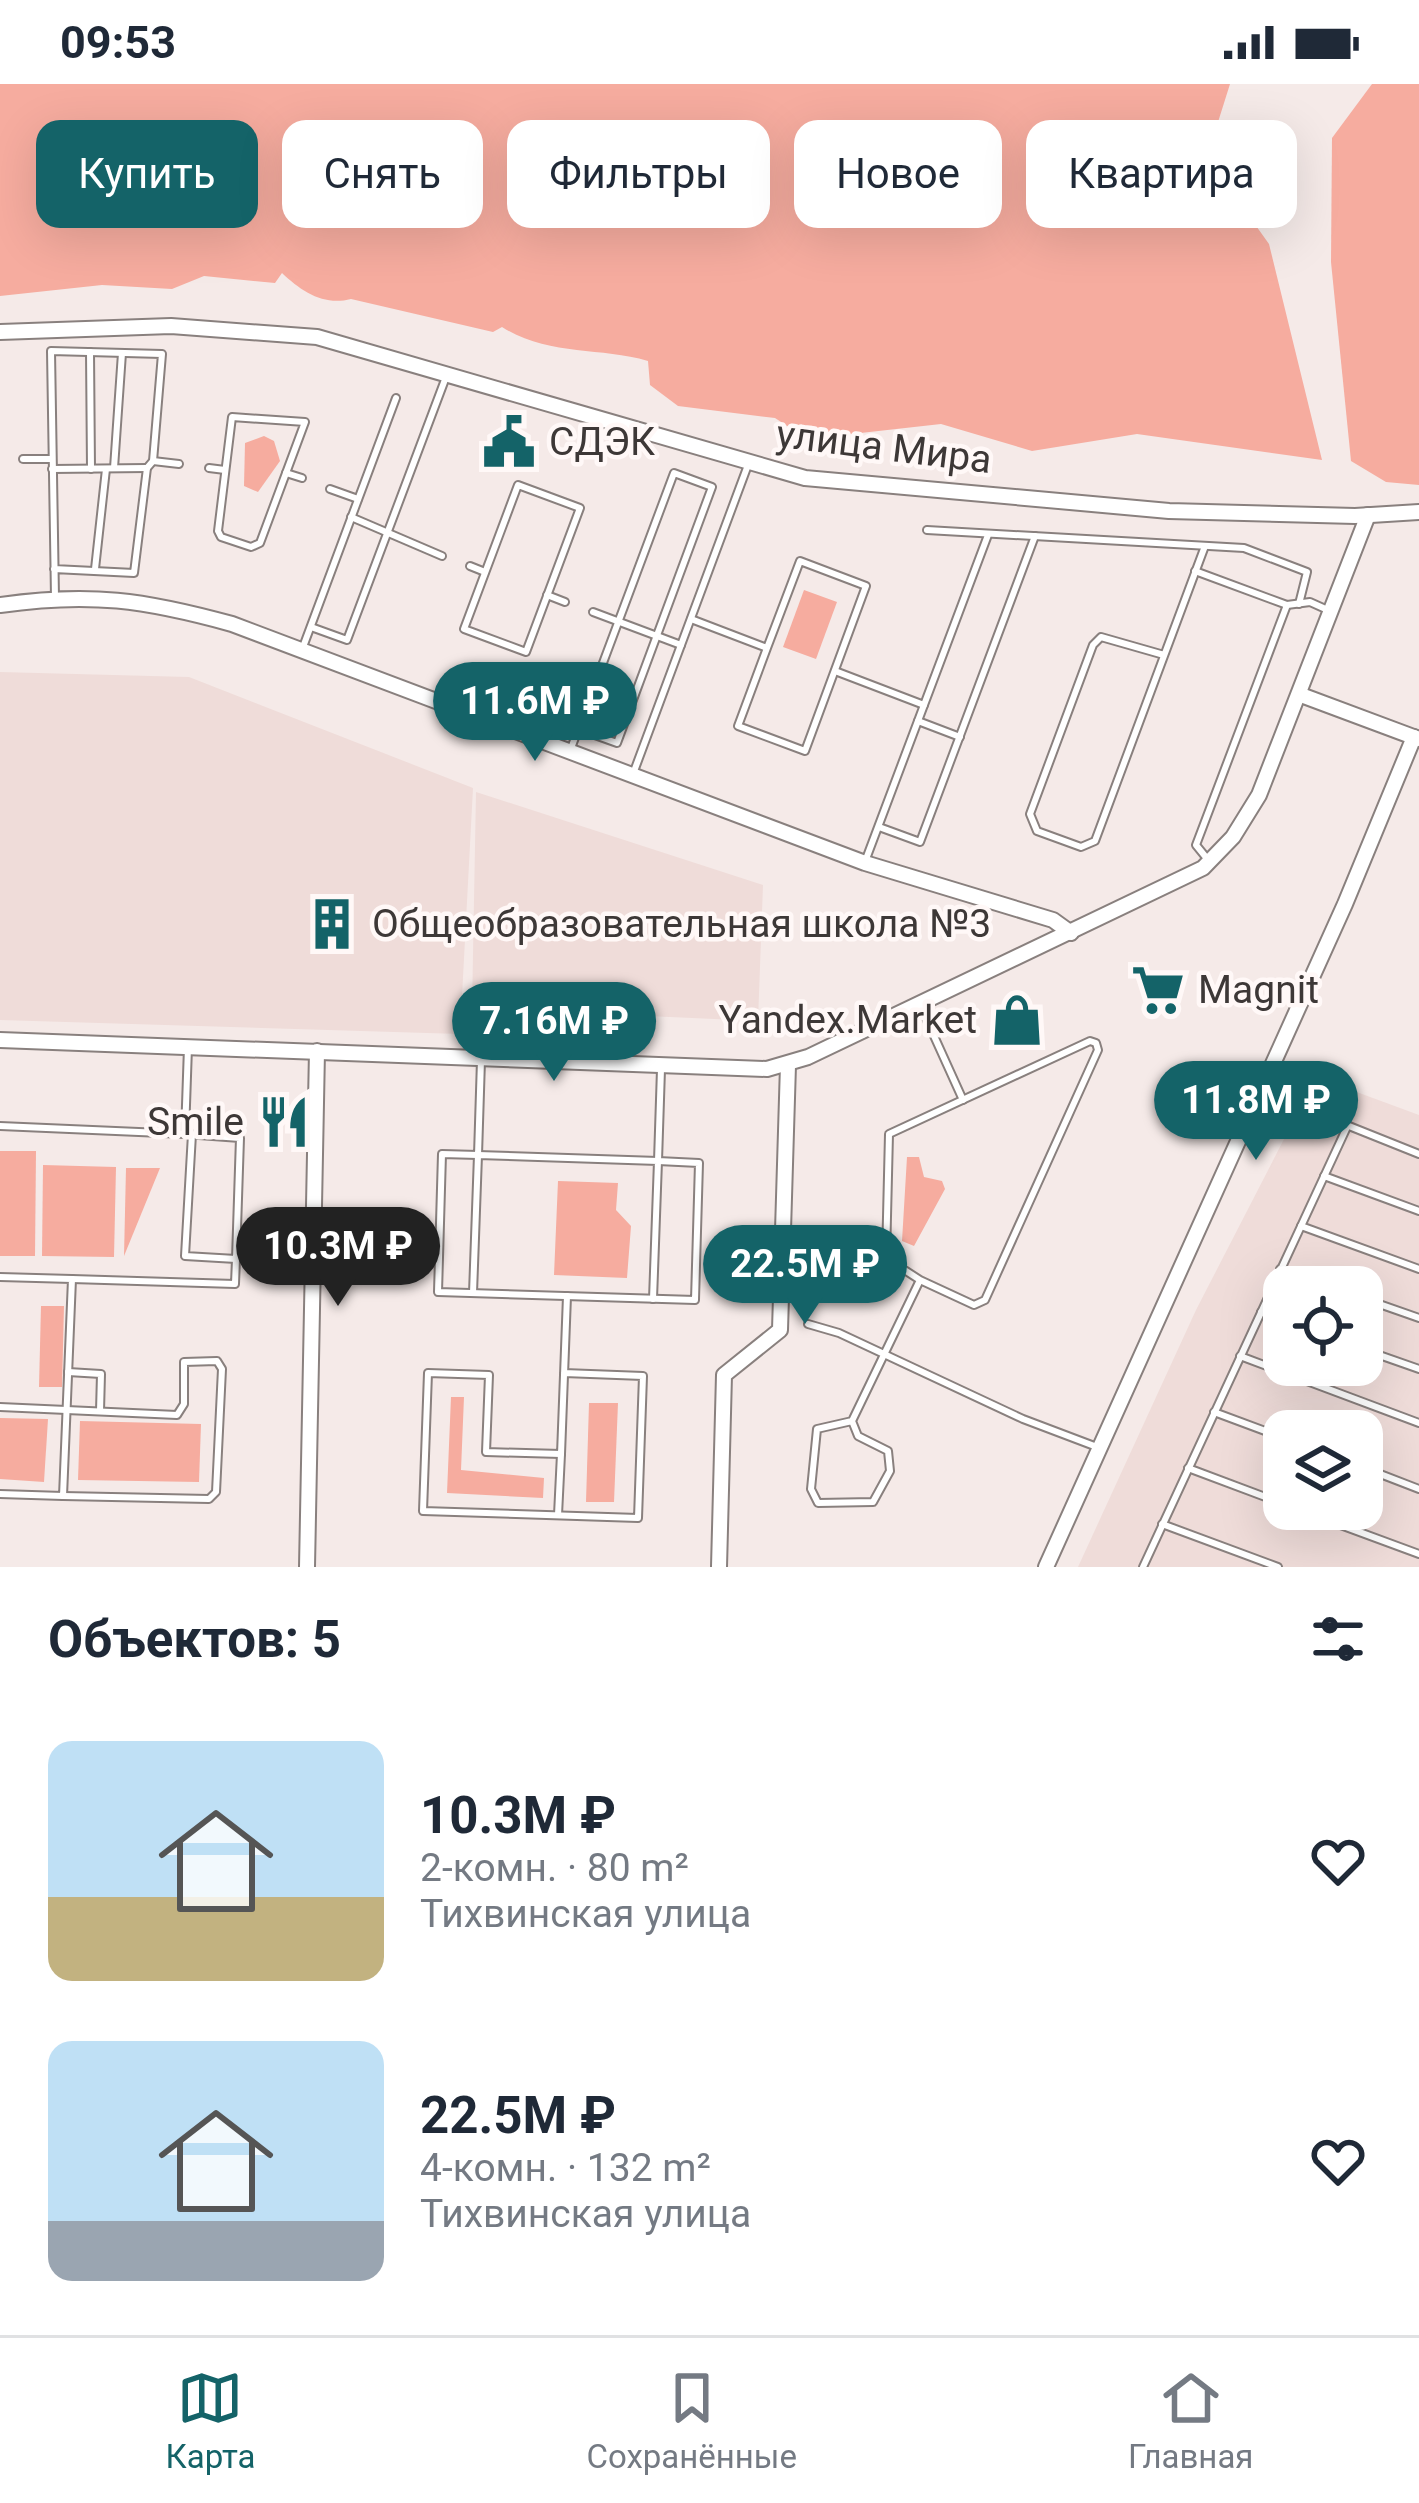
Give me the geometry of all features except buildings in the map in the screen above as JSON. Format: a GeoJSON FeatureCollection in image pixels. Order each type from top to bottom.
{"type":"FeatureCollection","features":[{"type":"Feature","properties":{"kind":"street","name":"улица Мира"},"geometry":{"type":"LineString","coordinates":[[0,332],[238,328],[317,337],[805,478],[1169,511],[1419,512]]}},
{"type":"Feature","properties":{"kind":"street"},"geometry":{"type":"LineString","coordinates":[[0,1040],[788,1065],[1071,933],[1209,862],[1233,837],[1259,796],[1369,515]]}},
{"type":"Feature","properties":{"kind":"street"},"geometry":{"type":"LineString","coordinates":[[0,605],[55,597],[142,599],[302,650],[865,863],[1053,920],[1071,933]]}},
{"type":"Feature","properties":{"kind":"street"},"geometry":{"type":"LineString","coordinates":[[1046,1567],[1416,738],[1301,695]]}},
{"type":"Feature","properties":{"kind":"street"},"geometry":{"type":"LineString","coordinates":[[307,1567],[316,1051]]}},
{"type":"Feature","properties":{"kind":"street"},"geometry":{"type":"LineString","coordinates":[[719,1567],[724,1375],[780,1330],[788,1065]]}},
{"type":"Feature","properties":{"kind":"lane"},"geometry":{"type":"LineString","coordinates":[[107,352],[109,328]]}},
{"type":"Feature","properties":{"kind":"lane"},"geometry":{"type":"LineString","coordinates":[[54,569],[134,573],[162,354],[51,351],[51,459],[52,469],[54,569],[55,597]]}},
{"type":"Feature","properties":{"kind":"lane"},"geometry":{"type":"LineString","coordinates":[[90,352],[91,469]]}},
{"type":"Feature","properties":{"kind":"lane"},"geometry":{"type":"LineString","coordinates":[[94,569],[122,353]]}},
{"type":"Feature","properties":{"kind":"lane"},"geometry":{"type":"LineString","coordinates":[[311,627],[347,640],[447,373]]}},
{"type":"Feature","properties":{"kind":"lane"},"geometry":{"type":"LineString","coordinates":[[302,650],[396,398]]}},
{"type":"Feature","properties":{"kind":"lane"},"geometry":{"type":"LineString","coordinates":[[232,417],[305,422],[286,472],[260,543],[251,547],[221,537],[232,417]]}},
{"type":"Feature","properties":{"kind":"lane"},"geometry":{"type":"LineString","coordinates":[[23,459],[51,459]]}},
{"type":"Feature","properties":{"kind":"lane"},"geometry":{"type":"LineString","coordinates":[[52,469],[179,464]]}},
{"type":"Feature","properties":{"kind":"lane"},"geometry":{"type":"LineString","coordinates":[[633,775],[748,465]]}},
{"type":"Feature","properties":{"kind":"lane"},"geometry":{"type":"LineString","coordinates":[[208,468],[225,470]]}},
{"type":"Feature","properties":{"kind":"lane"},"geometry":{"type":"LineString","coordinates":[[286,472],[302,478]]}},
{"type":"Feature","properties":{"kind":"lane"},"geometry":{"type":"LineString","coordinates":[[570,751],[578,729],[618,622],[674,473],[712,487],[617,743],[578,729]]}},
{"type":"Feature","properties":{"kind":"lane"},"geometry":{"type":"LineString","coordinates":[[518,485],[580,508],[548,595],[526,652],[464,629],[518,485]]}},
{"type":"Feature","properties":{"kind":"lane"},"geometry":{"type":"LineString","coordinates":[[330,489],[358,500]]}},
{"type":"Feature","properties":{"kind":"lane"},"geometry":{"type":"LineString","coordinates":[[352,518],[442,556]]}},
{"type":"Feature","properties":{"kind":"lane"},"geometry":{"type":"LineString","coordinates":[[927,530],[1244,548],[1307,572],[1299,604]]}},
{"type":"Feature","properties":{"kind":"lane"},"geometry":{"type":"LineString","coordinates":[[865,863],[988,533]]}},
{"type":"Feature","properties":{"kind":"lane"},"geometry":{"type":"LineString","coordinates":[[878,827],[920,842],[1035,536]]}},
{"type":"Feature","properties":{"kind":"lane"},"geometry":{"type":"LineString","coordinates":[[1164,656],[1112,636],[1101,637],[1093,645],[1030,814],[1036,831],[1081,847],[1095,841],[1196,571],[1204,546]]}},
{"type":"Feature","properties":{"kind":"lane"},"geometry":{"type":"LineString","coordinates":[[800,561],[866,586],[805,751],[738,726],[767,648],[800,561]]}},
{"type":"Feature","properties":{"kind":"lane"},"geometry":{"type":"LineString","coordinates":[[470,566],[485,572]]}},
{"type":"Feature","properties":{"kind":"lane"},"geometry":{"type":"LineString","coordinates":[[1196,571],[1287,605],[1332,612]]}},
{"type":"Feature","properties":{"kind":"lane"},"geometry":{"type":"LineString","coordinates":[[548,595],[565,602]]}},
{"type":"Feature","properties":{"kind":"lane"},"geometry":{"type":"LineString","coordinates":[[1209,862],[1196,844],[1287,605]]}},
{"type":"Feature","properties":{"kind":"lane"},"geometry":{"type":"LineString","coordinates":[[593,612],[681,645]]}},
{"type":"Feature","properties":{"kind":"lane"},"geometry":{"type":"LineString","coordinates":[[691,619],[767,648]]}},
{"type":"Feature","properties":{"kind":"lane"},"geometry":{"type":"LineString","coordinates":[[835,671],[924,705]]}},
{"type":"Feature","properties":{"kind":"lane"},"geometry":{"type":"LineString","coordinates":[[918,721],[960,737]]}},
{"type":"Feature","properties":{"kind":"lane"},"geometry":{"type":"LineString","coordinates":[[920,1004],[963,1100]]}},
{"type":"Feature","properties":{"kind":"lane"},"geometry":{"type":"LineString","coordinates":[[1090,1041],[1096,1043],[985,1300],[974,1305],[920,1280],[886,1258],[889,1134],[1090,1041]]}},
{"type":"Feature","properties":{"kind":"lane"},"geometry":{"type":"LineString","coordinates":[[188,1046],[185,1256],[236,1259]]}},
{"type":"Feature","properties":{"kind":"lane"},"geometry":{"type":"LineString","coordinates":[[473,1293],[481,1057]]}},
{"type":"Feature","properties":{"kind":"lane"},"geometry":{"type":"LineString","coordinates":[[653,1299],[661,1063]]}},
{"type":"Feature","properties":{"kind":"lane"},"geometry":{"type":"LineString","coordinates":[[1264,1084],[1347,1126],[1419,1154]]}},
{"type":"Feature","properties":{"kind":"lane"},"geometry":{"type":"LineString","coordinates":[[0,1126],[240,1138],[236,1284],[0,1276]]}},
{"type":"Feature","properties":{"kind":"lane"},"geometry":{"type":"LineString","coordinates":[[1281,1266],[1347,1126]]}},
{"type":"Feature","properties":{"kind":"lane"},"geometry":{"type":"LineString","coordinates":[[442,1154],[478,1155],[700,1162],[694,1300],[438,1292],[442,1154]]}},
{"type":"Feature","properties":{"kind":"lane"},"geometry":{"type":"LineString","coordinates":[[1324,1177],[1419,1211]]}},
{"type":"Feature","properties":{"kind":"lane"},"geometry":{"type":"LineString","coordinates":[[1300,1226],[1419,1269]]}},
{"type":"Feature","properties":{"kind":"lane"},"geometry":{"type":"LineString","coordinates":[[63,1496],[72,1279]]}},
{"type":"Feature","properties":{"kind":"lane"},"geometry":{"type":"LineString","coordinates":[[852,1420],[818,1429],[811,1489],[818,1503],[873,1502],[890,1471],[888,1451],[858,1436],[852,1420],[920,1280]]}},
{"type":"Feature","properties":{"kind":"lane"},"geometry":{"type":"LineString","coordinates":[[558,1515],[567,1296]]}},
{"type":"Feature","properties":{"kind":"lane"},"geometry":{"type":"LineString","coordinates":[[1383,1305],[1419,1318]]}},
{"type":"Feature","properties":{"kind":"lane"},"geometry":{"type":"LineString","coordinates":[[1143,1567],[1263,1307]]}},
{"type":"Feature","properties":{"kind":"lane"},"geometry":{"type":"LineString","coordinates":[[808,1324],[1099,1448]]}},
{"type":"Feature","properties":{"kind":"lane"},"geometry":{"type":"LineString","coordinates":[[1240,1356],[1419,1423]]}},
{"type":"Feature","properties":{"kind":"lane"},"geometry":{"type":"LineString","coordinates":[[1383,1356],[1419,1370]]}},
{"type":"Feature","properties":{"kind":"lane"},"geometry":{"type":"LineString","coordinates":[[0,1407],[177,1414],[184,1404],[184,1362],[217,1361],[222,1369],[216,1492],[208,1499],[0,1494]]}},
{"type":"Feature","properties":{"kind":"lane"},"geometry":{"type":"LineString","coordinates":[[68,1372],[101,1374],[100,1411]]}},
{"type":"Feature","properties":{"kind":"lane"},"geometry":{"type":"LineString","coordinates":[[561,1454],[486,1452],[489,1375],[428,1373],[423,1510],[638,1518],[643,1376],[564,1373]]}},
{"type":"Feature","properties":{"kind":"lane"},"geometry":{"type":"LineString","coordinates":[[1214,1412],[1263,1430]]}},
{"type":"Feature","properties":{"kind":"lane"},"geometry":{"type":"LineString","coordinates":[[1187,1468],[1263,1496]]}},
{"type":"Feature","properties":{"kind":"lane"},"geometry":{"type":"LineString","coordinates":[[1383,1475],[1419,1489]]}},
{"type":"Feature","properties":{"kind":"lane"},"geometry":{"type":"LineString","coordinates":[[1162,1524],[1278,1567]]}},
{"type":"Feature","properties":{"kind":"lane"},"geometry":{"type":"LineString","coordinates":[[1354,1530],[1419,1554]]}},
{"type":"Feature","properties":{"kind":"shaded area"},"geometry":{"type":"Polygon","coordinates":[[[0,84],[1230,84],[1219,120],[1026,120],[1026,228],[1258,228],[1269,244],[1322,460],[1137,434],[1032,451],[941,424],[807,439],[775,418],[678,406],[650,385],[648,361],[537,343],[502,327],[493,332],[351,299],[323,299],[282,273],[275,283],[204,276],[172,289],[102,285],[0,296],[0,84]]]}},
{"type":"Feature","properties":{"kind":"shaded area"},"geometry":{"type":"Polygon","coordinates":[[[1372,84],[1419,84],[1419,485],[1386,482],[1351,461],[1331,262],[1332,138],[1372,84]]]}},
{"type":"Feature","properties":{"kind":"shaded area"},"geometry":{"type":"Polygon","coordinates":[[[264,436],[274,441],[280,461],[258,492],[244,486],[245,443],[264,436]]]}},
{"type":"Feature","properties":{"kind":"shaded area"},"geometry":{"type":"Polygon","coordinates":[[[804,590],[837,602],[816,659],[783,647],[804,590]]]}},
{"type":"Feature","properties":{"kind":"shaded area"},"geometry":{"type":"Polygon","coordinates":[[[0,672],[189,677],[473,788],[460,1034],[0,1020],[0,672]]]}},
{"type":"Feature","properties":{"kind":"shaded area"},"geometry":{"type":"Polygon","coordinates":[[[476,792],[763,885],[758,1021],[472,1008],[476,792]]]}},
{"type":"Feature","properties":{"kind":"shaded area"},"geometry":{"type":"Polygon","coordinates":[[[1316,1077],[1419,1115],[1419,1567],[1078,1567],[1196,1310],[1316,1077]]]}},
{"type":"Feature","properties":{"kind":"shaded area"},"geometry":{"type":"Polygon","coordinates":[[[0,1151],[36,1151],[35,1256],[0,1256],[0,1151]]]}},
{"type":"Feature","properties":{"kind":"shaded area"},"geometry":{"type":"Polygon","coordinates":[[[907,1157],[919,1157],[924,1177],[942,1181],[945,1189],[914,1246],[902,1241],[907,1157]]]}},
{"type":"Feature","properties":{"kind":"shaded area"},"geometry":{"type":"Polygon","coordinates":[[[43,1165],[116,1167],[114,1257],[42,1256],[43,1165]]]}},
{"type":"Feature","properties":{"kind":"shaded area"},"geometry":{"type":"Polygon","coordinates":[[[126,1168],[160,1168],[124,1256],[126,1168]]]}},
{"type":"Feature","properties":{"kind":"shaded area"},"geometry":{"type":"Polygon","coordinates":[[[558,1181],[618,1183],[616,1210],[631,1226],[627,1278],[554,1275],[558,1181]]]}},
{"type":"Feature","properties":{"kind":"shaded area"},"geometry":{"type":"Polygon","coordinates":[[[41,1306],[64,1306],[62,1387],[39,1387],[41,1306]]]}},
{"type":"Feature","properties":{"kind":"shaded area"},"geometry":{"type":"Polygon","coordinates":[[[451,1397],[464,1397],[461,1470],[544,1478],[543,1498],[447,1493],[451,1397]]]}},
{"type":"Feature","properties":{"kind":"shaded area"},"geometry":{"type":"Polygon","coordinates":[[[589,1403],[618,1403],[614,1502],[586,1502],[589,1403]]]}},
{"type":"Feature","properties":{"kind":"shaded area"},"geometry":{"type":"Polygon","coordinates":[[[0,1418],[48,1419],[44,1482],[0,1479],[0,1418]]]}},
{"type":"Feature","properties":{"kind":"shaded area"},"geometry":{"type":"Polygon","coordinates":[[[80,1421],[201,1424],[199,1482],[78,1480],[80,1421]]]}},
{"type":"Feature","properties":{"kind":"place","name":"СДЭК"},"geometry":{"type":"Point","coordinates":[509,442]}},
{"type":"Feature","properties":{"kind":"place","name":"Общеобразовательная школа №3"},"geometry":{"type":"Point","coordinates":[332,924]}},
{"type":"Feature","properties":{"kind":"place","name":"Magnit"},"geometry":{"type":"Point","coordinates":[1158,990]}},
{"type":"Feature","properties":{"kind":"place","name":"Yandex.Market"},"geometry":{"type":"Point","coordinates":[1017,1020]}},
{"type":"Feature","properties":{"kind":"place","name":"Smile"},"geometry":{"type":"Point","coordinates":[284,1122]}}]}
